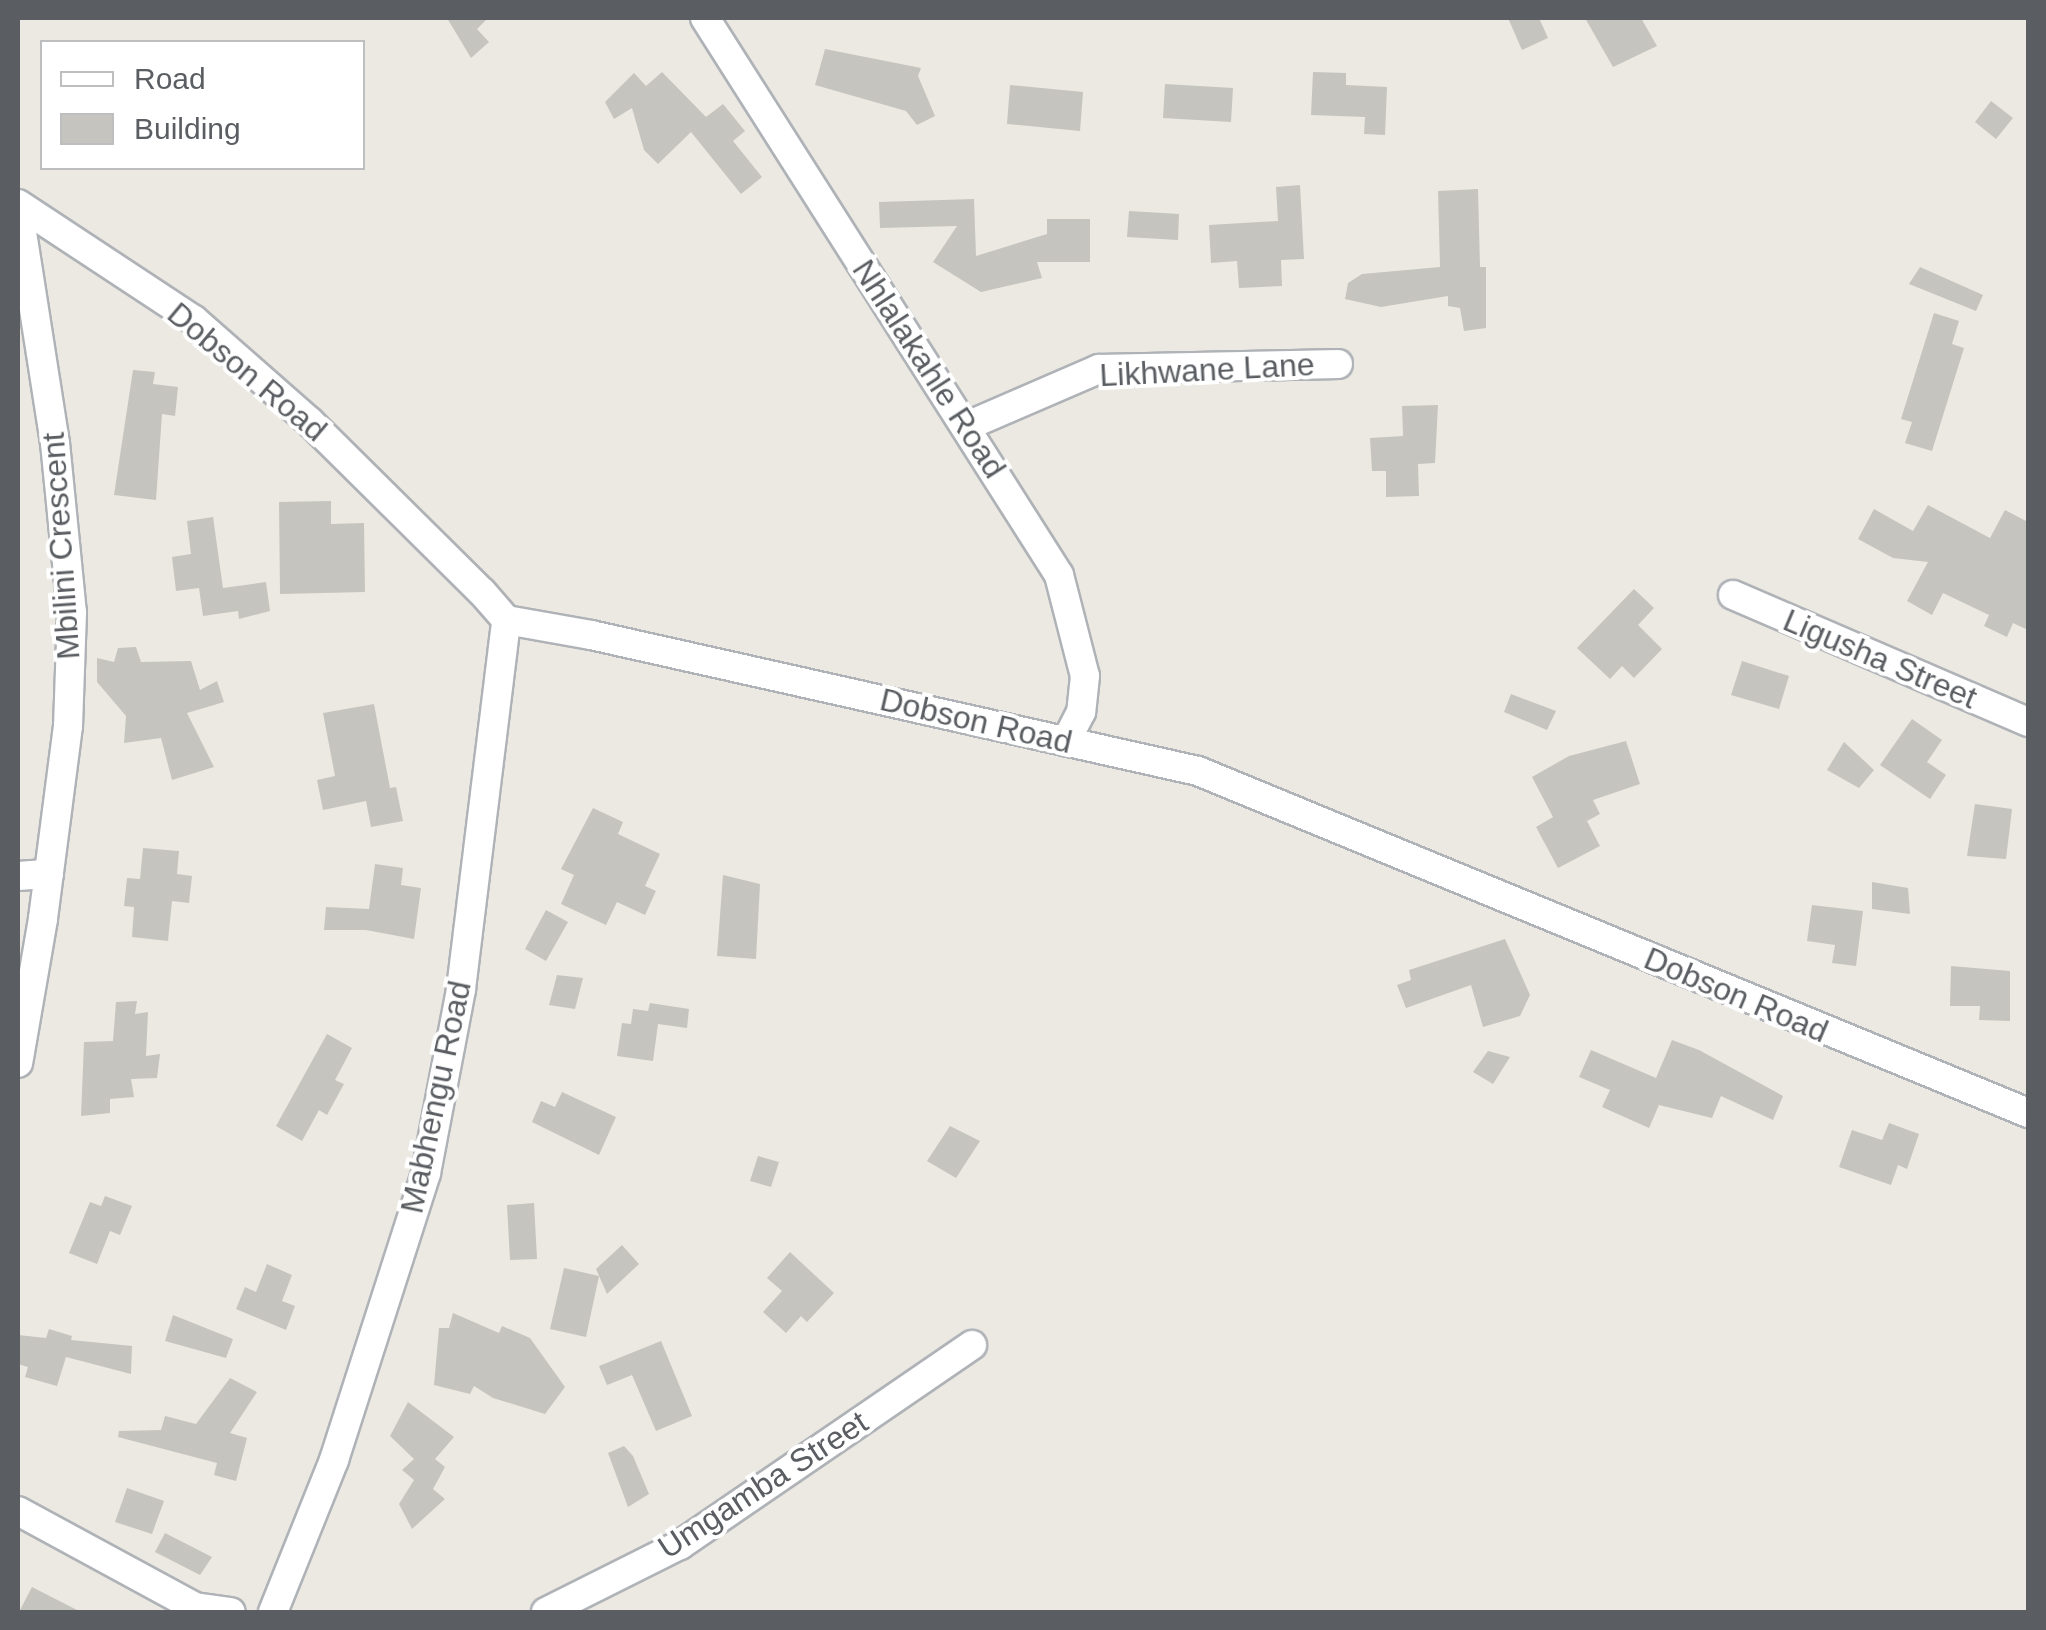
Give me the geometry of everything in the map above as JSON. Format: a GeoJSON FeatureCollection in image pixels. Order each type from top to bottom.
{"type":"FeatureCollection","features":[{"type":"Feature","properties":{"kind":"street","name":"Nhlalakahle Road"},"geometry":{"type":"LineString","coordinates":[[705,18],[1059,575],[1085,676],[1081,712],[1066,740]]}},
{"type":"Feature","properties":{"kind":"street","name":"Dobson Road"},"geometry":{"type":"LineString","coordinates":[[18,206],[194,320],[309,421],[506,620],[591,635],[1198,771],[2028,1113]]}},
{"type":"Feature","properties":{"kind":"street","name":"Mbilini Crescent"},"geometry":{"type":"LineString","coordinates":[[18,206],[55,443],[72,612],[68,726],[18,1062]]}},
{"type":"Feature","properties":{"kind":"street","name":"Likhwane Lane"},"geometry":{"type":"LineString","coordinates":[[967,426],[1099,370],[1338,364]]}},
{"type":"Feature","properties":{"kind":"street","name":"Ligusha Street"},"geometry":{"type":"LineString","coordinates":[[1733,595],[2028,722]]}},
{"type":"Feature","properties":{"kind":"street","name":"Mabhengu Road"},"geometry":{"type":"LineString","coordinates":[[273,1612],[334,1460],[426,1173],[461,989],[506,620]]}},
{"type":"Feature","properties":{"kind":"street"},"geometry":{"type":"LineString","coordinates":[[18,876],[49,874]]}},
{"type":"Feature","properties":{"kind":"street","name":"Umgamba Street"},"geometry":{"type":"LineString","coordinates":[[546,1612],[680,1545],[972,1345]]}},
{"type":"Feature","properties":{"kind":"street"},"geometry":{"type":"LineString","coordinates":[[18,1511],[195,1607],[231,1612]]}},
{"type":"Feature","properties":{"kind":"building"},"geometry":{"type":"Polygon","coordinates":[[[447,18],[488,18],[477,29],[489,42],[471,58],[447,18]]]}},
{"type":"Feature","properties":{"kind":"building"},"geometry":{"type":"Polygon","coordinates":[[[1508,18],[1539,18],[1548,38],[1522,50],[1508,18]]]}},
{"type":"Feature","properties":{"kind":"building"},"geometry":{"type":"Polygon","coordinates":[[[1585,18],[1641,18],[1657,46],[1613,67],[1585,18]]]}},
{"type":"Feature","properties":{"kind":"building"},"geometry":{"type":"Polygon","coordinates":[[[825,49],[921,68],[918,76],[935,116],[917,125],[906,111],[815,85],[825,49]]]}},
{"type":"Feature","properties":{"kind":"building"},"geometry":{"type":"Polygon","coordinates":[[[662,72],[706,117],[723,104],[745,131],[733,141],[762,177],[741,194],[691,132],[658,164],[644,150],[632,108],[614,119],[605,102],[634,73],[646,86],[662,72]]]}},
{"type":"Feature","properties":{"kind":"building"},"geometry":{"type":"Polygon","coordinates":[[[1313,72],[1346,73],[1346,85],[1387,87],[1385,135],[1364,134],[1365,117],[1311,115],[1313,72]]]}},
{"type":"Feature","properties":{"kind":"building"},"geometry":{"type":"Polygon","coordinates":[[[1165,84],[1233,88],[1231,122],[1163,118],[1165,84]]]}},
{"type":"Feature","properties":{"kind":"building"},"geometry":{"type":"Polygon","coordinates":[[[1010,85],[1083,92],[1080,131],[1007,124],[1010,85]]]}},
{"type":"Feature","properties":{"kind":"building"},"geometry":{"type":"Polygon","coordinates":[[[1991,101],[2013,118],[1996,139],[1975,122],[1991,101]]]}},
{"type":"Feature","properties":{"kind":"building"},"geometry":{"type":"Polygon","coordinates":[[[1300,185],[1304,259],[1281,260],[1282,286],[1239,288],[1237,261],[1211,263],[1209,225],[1278,221],[1276,187],[1300,185]]]}},
{"type":"Feature","properties":{"kind":"building"},"geometry":{"type":"Polygon","coordinates":[[[1478,189],[1480,267],[1486,267],[1486,328],[1464,331],[1460,308],[1448,306],[1448,296],[1381,307],[1345,299],[1348,283],[1362,274],[1440,267],[1438,191],[1478,189]]]}},
{"type":"Feature","properties":{"kind":"building"},"geometry":{"type":"Polygon","coordinates":[[[974,199],[976,256],[1047,234],[1047,219],[1090,219],[1090,262],[1037,262],[1042,278],[981,292],[933,262],[957,226],[880,228],[879,202],[974,199]]]}},
{"type":"Feature","properties":{"kind":"building"},"geometry":{"type":"Polygon","coordinates":[[[1129,211],[1179,214],[1178,240],[1127,237],[1129,211]]]}},
{"type":"Feature","properties":{"kind":"building"},"geometry":{"type":"Polygon","coordinates":[[[1920,267],[1983,295],[1976,311],[1909,284],[1920,267]]]}},
{"type":"Feature","properties":{"kind":"building"},"geometry":{"type":"Polygon","coordinates":[[[1934,313],[1959,321],[1952,344],[1964,348],[1932,451],[1905,443],[1912,422],[1901,419],[1934,313]]]}},
{"type":"Feature","properties":{"kind":"building"},"geometry":{"type":"Polygon","coordinates":[[[133,370],[155,372],[153,384],[178,387],[175,416],[162,414],[156,500],[114,495],[133,370]]]}},
{"type":"Feature","properties":{"kind":"building"},"geometry":{"type":"Polygon","coordinates":[[[1438,405],[1435,463],[1418,464],[1419,496],[1386,497],[1386,471],[1372,471],[1370,438],[1403,436],[1402,406],[1438,405]]]}},
{"type":"Feature","properties":{"kind":"building"},"geometry":{"type":"Polygon","coordinates":[[[331,501],[331,524],[364,523],[365,592],[280,594],[279,502],[331,501]]]}},
{"type":"Feature","properties":{"kind":"building"},"geometry":{"type":"Polygon","coordinates":[[[1928,505],[1990,538],[2005,510],[2028,522],[2028,630],[2013,623],[2007,637],[1984,626],[1989,615],[1943,593],[1932,615],[1907,601],[1928,562],[1893,558],[1858,539],[1874,509],[1913,531],[1928,505]]]}},
{"type":"Feature","properties":{"kind":"building"},"geometry":{"type":"Polygon","coordinates":[[[213,517],[223,588],[266,582],[270,611],[239,619],[238,611],[203,616],[199,588],[176,591],[172,557],[191,554],[187,521],[213,517]]]}},
{"type":"Feature","properties":{"kind":"building"},"geometry":{"type":"Polygon","coordinates":[[[1634,589],[1654,608],[1638,625],[1662,649],[1634,678],[1622,666],[1610,679],[1577,648],[1634,589]]]}},
{"type":"Feature","properties":{"kind":"building"},"geometry":{"type":"Polygon","coordinates":[[[136,647],[141,662],[191,661],[200,690],[217,681],[224,702],[187,713],[214,767],[172,780],[161,738],[124,743],[126,716],[97,682],[97,658],[114,662],[118,648],[136,647]]]}},
{"type":"Feature","properties":{"kind":"building"},"geometry":{"type":"Polygon","coordinates":[[[1742,661],[1789,676],[1779,709],[1731,695],[1742,661]]]}},
{"type":"Feature","properties":{"kind":"building"},"geometry":{"type":"Polygon","coordinates":[[[1511,694],[1556,711],[1547,730],[1504,712],[1511,694]]]}},
{"type":"Feature","properties":{"kind":"building"},"geometry":{"type":"Polygon","coordinates":[[[374,704],[390,788],[396,787],[403,821],[371,827],[366,801],[323,810],[317,780],[335,776],[323,713],[374,704]]]}},
{"type":"Feature","properties":{"kind":"building"},"geometry":{"type":"Polygon","coordinates":[[[1912,719],[1942,740],[1927,762],[1946,775],[1930,799],[1880,765],[1912,719]]]}},
{"type":"Feature","properties":{"kind":"building"},"geometry":{"type":"Polygon","coordinates":[[[1626,741],[1640,784],[1593,800],[1600,814],[1587,821],[1600,846],[1558,868],[1536,827],[1553,817],[1532,777],[1569,756],[1626,741]]]}},
{"type":"Feature","properties":{"kind":"building"},"geometry":{"type":"Polygon","coordinates":[[[1844,742],[1874,770],[1859,788],[1827,770],[1844,742]]]}},
{"type":"Feature","properties":{"kind":"building"},"geometry":{"type":"Polygon","coordinates":[[[1975,804],[2012,809],[2006,859],[1967,856],[1975,804]]]}},
{"type":"Feature","properties":{"kind":"building"},"geometry":{"type":"Polygon","coordinates":[[[593,808],[623,822],[618,834],[660,854],[645,886],[656,891],[645,915],[617,902],[606,925],[561,904],[574,875],[561,869],[593,808]]]}},
{"type":"Feature","properties":{"kind":"building"},"geometry":{"type":"Polygon","coordinates":[[[143,848],[179,851],[177,874],[192,876],[189,903],[172,901],[168,941],[132,937],[134,907],[124,906],[127,878],[140,879],[143,848]]]}},
{"type":"Feature","properties":{"kind":"building"},"geometry":{"type":"Polygon","coordinates":[[[375,864],[403,868],[401,885],[421,888],[414,939],[366,930],[324,930],[326,907],[369,909],[375,864]]]}},
{"type":"Feature","properties":{"kind":"building"},"geometry":{"type":"Polygon","coordinates":[[[723,875],[760,884],[756,959],[717,956],[723,875]]]}},
{"type":"Feature","properties":{"kind":"building"},"geometry":{"type":"Polygon","coordinates":[[[1872,882],[1908,888],[1910,914],[1872,909],[1872,882]]]}},
{"type":"Feature","properties":{"kind":"building"},"geometry":{"type":"Polygon","coordinates":[[[1812,905],[1863,911],[1856,966],[1832,963],[1835,945],[1807,941],[1812,905]]]}},
{"type":"Feature","properties":{"kind":"building"},"geometry":{"type":"Polygon","coordinates":[[[546,910],[568,922],[546,961],[525,949],[546,910]]]}},
{"type":"Feature","properties":{"kind":"building"},"geometry":{"type":"Polygon","coordinates":[[[1505,939],[1530,995],[1520,1016],[1483,1027],[1471,985],[1406,1008],[1397,985],[1411,980],[1409,970],[1505,939]]]}},
{"type":"Feature","properties":{"kind":"building"},"geometry":{"type":"Polygon","coordinates":[[[1951,966],[2010,971],[2010,1021],[1979,1020],[1980,1006],[1950,1006],[1951,966]]]}},
{"type":"Feature","properties":{"kind":"building"},"geometry":{"type":"Polygon","coordinates":[[[557,975],[583,978],[575,1009],[549,1005],[557,975]]]}},
{"type":"Feature","properties":{"kind":"building"},"geometry":{"type":"Polygon","coordinates":[[[137,1001],[135,1014],[148,1012],[146,1056],[160,1054],[157,1078],[131,1079],[134,1097],[110,1099],[110,1113],[81,1116],[84,1042],[113,1041],[116,1002],[137,1001]]]}},
{"type":"Feature","properties":{"kind":"building"},"geometry":{"type":"Polygon","coordinates":[[[650,1003],[689,1009],[687,1028],[658,1024],[653,1061],[617,1056],[622,1023],[631,1024],[633,1009],[648,1011],[650,1003]]]}},
{"type":"Feature","properties":{"kind":"building"},"geometry":{"type":"Polygon","coordinates":[[[327,1034],[352,1048],[335,1080],[344,1084],[327,1115],[319,1110],[302,1141],[276,1126],[327,1034]]]}},
{"type":"Feature","properties":{"kind":"building"},"geometry":{"type":"Polygon","coordinates":[[[1672,1040],[1699,1050],[1783,1096],[1773,1120],[1721,1096],[1712,1118],[1659,1105],[1649,1128],[1602,1107],[1610,1090],[1579,1077],[1591,1050],[1656,1078],[1672,1040]]]}},
{"type":"Feature","properties":{"kind":"building"},"geometry":{"type":"Polygon","coordinates":[[[1488,1051],[1510,1057],[1493,1084],[1473,1072],[1488,1051]]]}},
{"type":"Feature","properties":{"kind":"building"},"geometry":{"type":"Polygon","coordinates":[[[562,1092],[616,1117],[599,1155],[532,1122],[541,1101],[555,1107],[562,1092]]]}},
{"type":"Feature","properties":{"kind":"building"},"geometry":{"type":"Polygon","coordinates":[[[1889,1123],[1919,1134],[1907,1169],[1898,1165],[1891,1185],[1839,1167],[1852,1130],[1882,1140],[1889,1123]]]}},
{"type":"Feature","properties":{"kind":"building"},"geometry":{"type":"Polygon","coordinates":[[[950,1126],[980,1141],[956,1178],[927,1161],[950,1126]]]}},
{"type":"Feature","properties":{"kind":"building"},"geometry":{"type":"Polygon","coordinates":[[[758,1156],[779,1162],[771,1187],[750,1181],[758,1156]]]}},
{"type":"Feature","properties":{"kind":"building"},"geometry":{"type":"Polygon","coordinates":[[[105,1196],[132,1206],[120,1235],[110,1231],[97,1264],[69,1253],[90,1202],[101,1206],[105,1196]]]}},
{"type":"Feature","properties":{"kind":"building"},"geometry":{"type":"Polygon","coordinates":[[[534,1203],[537,1259],[510,1260],[507,1205],[534,1203]]]}},
{"type":"Feature","properties":{"kind":"building"},"geometry":{"type":"Polygon","coordinates":[[[622,1245],[639,1264],[607,1294],[596,1269],[622,1245]]]}},
{"type":"Feature","properties":{"kind":"building"},"geometry":{"type":"Polygon","coordinates":[[[790,1252],[834,1293],[807,1322],[801,1316],[786,1333],[763,1312],[782,1291],[767,1278],[790,1252]]]}},
{"type":"Feature","properties":{"kind":"building"},"geometry":{"type":"Polygon","coordinates":[[[267,1264],[292,1275],[282,1301],[295,1306],[286,1330],[236,1309],[245,1287],[256,1292],[267,1264]]]}},
{"type":"Feature","properties":{"kind":"building"},"geometry":{"type":"Polygon","coordinates":[[[564,1268],[599,1276],[586,1337],[550,1329],[564,1268]]]}},
{"type":"Feature","properties":{"kind":"building"},"geometry":{"type":"Polygon","coordinates":[[[453,1313],[499,1333],[502,1326],[530,1338],[565,1387],[545,1414],[493,1398],[474,1386],[470,1394],[434,1385],[439,1328],[449,1328],[453,1313]]]}},
{"type":"Feature","properties":{"kind":"building"},"geometry":{"type":"Polygon","coordinates":[[[173,1315],[233,1339],[226,1358],[165,1341],[173,1315]]]}},
{"type":"Feature","properties":{"kind":"building"},"geometry":{"type":"Polygon","coordinates":[[[49,1329],[72,1336],[71,1340],[132,1346],[131,1374],[66,1357],[57,1386],[25,1377],[28,1367],[18,1364],[18,1335],[46,1338],[49,1329]]]}},
{"type":"Feature","properties":{"kind":"building"},"geometry":{"type":"Polygon","coordinates":[[[661,1341],[692,1416],[656,1431],[632,1375],[607,1385],[599,1366],[661,1341]]]}},
{"type":"Feature","properties":{"kind":"building"},"geometry":{"type":"Polygon","coordinates":[[[230,1378],[257,1392],[230,1433],[247,1438],[236,1481],[214,1475],[217,1463],[118,1437],[119,1431],[161,1430],[165,1416],[196,1424],[230,1378]]]}},
{"type":"Feature","properties":{"kind":"building"},"geometry":{"type":"Polygon","coordinates":[[[408,1402],[454,1437],[435,1459],[445,1467],[433,1489],[445,1499],[412,1529],[399,1504],[414,1480],[402,1470],[414,1459],[390,1436],[408,1402]]]}},
{"type":"Feature","properties":{"kind":"building"},"geometry":{"type":"Polygon","coordinates":[[[624,1446],[633,1456],[649,1494],[628,1507],[608,1453],[624,1446]]]}},
{"type":"Feature","properties":{"kind":"building"},"geometry":{"type":"Polygon","coordinates":[[[127,1488],[164,1501],[152,1534],[115,1522],[127,1488]]]}},
{"type":"Feature","properties":{"kind":"building"},"geometry":{"type":"Polygon","coordinates":[[[165,1533],[212,1557],[200,1575],[155,1552],[165,1533]]]}},
{"type":"Feature","properties":{"kind":"building"},"geometry":{"type":"Polygon","coordinates":[[[32,1587],[81,1612],[19,1612],[32,1587]]]}}]}
